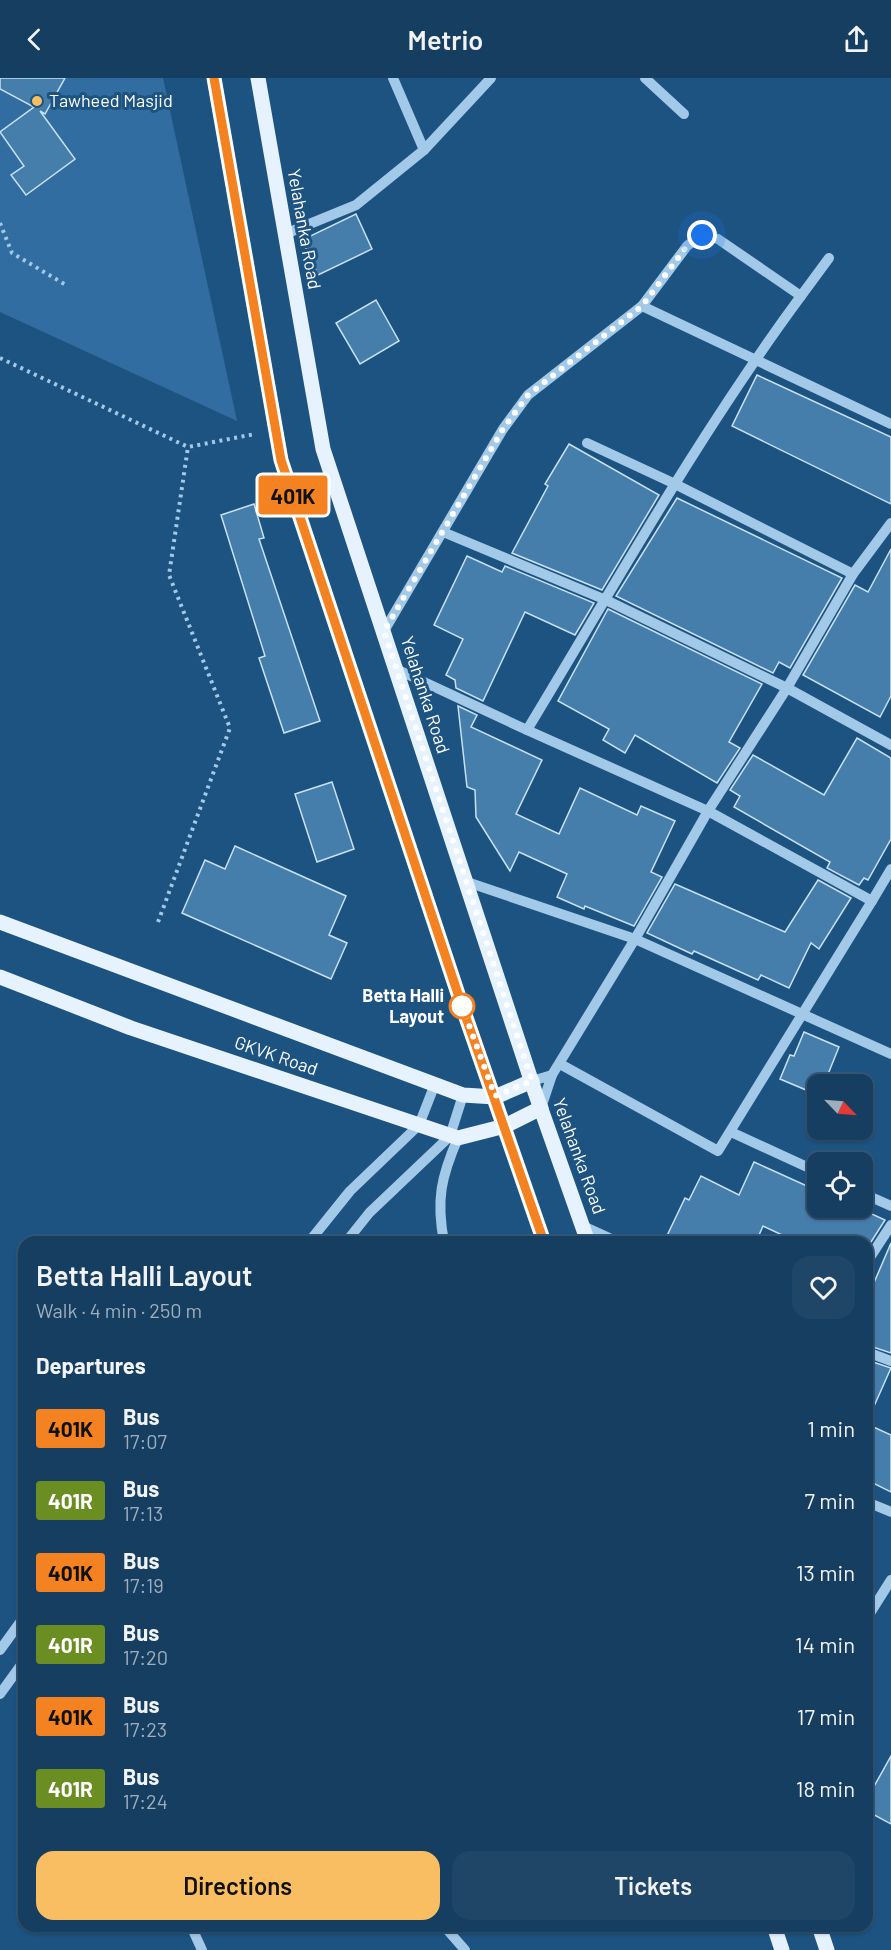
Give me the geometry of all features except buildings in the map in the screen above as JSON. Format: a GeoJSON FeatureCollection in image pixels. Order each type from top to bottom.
{"type":"FeatureCollection","features":[{"type":"Feature","properties":{"kind":"main road"},"geometry":{"type":"LineString","coordinates":[[214,78],[281,460],[462,1006],[542,1236]]}},
{"type":"Feature","properties":{"kind":"main road","name":"Yelahanka Road"},"geometry":{"type":"LineString","coordinates":[[258,78],[323,449],[541,1108],[586,1236]]}},
{"type":"Feature","properties":{"kind":"main road","name":"GKVK Road"},"geometry":{"type":"LineString","coordinates":[[0,922],[463,1095],[495,1096],[532,1081]]}},
{"type":"Feature","properties":{"kind":"main road","name":"GKVK Road"},"geometry":{"type":"LineString","coordinates":[[0,977],[131,1028],[454,1137]]}},
{"type":"Feature","properties":{"kind":"main road"},"geometry":{"type":"LineString","coordinates":[[454,1137],[505,1125],[541,1108]]}},
{"type":"Feature","properties":{"kind":"main road"},"geometry":{"type":"LineString","coordinates":[[776,1932],[782,1950]]}},
{"type":"Feature","properties":{"kind":"main road"},"geometry":{"type":"LineString","coordinates":[[821,1932],[827,1950]]}},
{"type":"Feature","properties":{"kind":"street"},"geometry":{"type":"LineString","coordinates":[[393,78],[424,150]]}},
{"type":"Feature","properties":{"kind":"street"},"geometry":{"type":"LineString","coordinates":[[285,234],[356,205],[424,150],[491,78]]}},
{"type":"Feature","properties":{"kind":"street"},"geometry":{"type":"LineString","coordinates":[[645,78],[684,114]]}},
{"type":"Feature","properties":{"kind":"street"},"geometry":{"type":"LineString","coordinates":[[384,631],[503,429],[528,395],[642,306],[687,246],[702,235],[718,239],[801,296]]}},
{"type":"Feature","properties":{"kind":"street"},"geometry":{"type":"LineString","coordinates":[[527,730],[606,600],[673,483],[754,359],[829,258]]}},
{"type":"Feature","properties":{"kind":"street"},"geometry":{"type":"LineString","coordinates":[[642,306],[891,424]]}},
{"type":"Feature","properties":{"kind":"street"},"geometry":{"type":"LineString","coordinates":[[587,443],[673,483],[853,574]]}},
{"type":"Feature","properties":{"kind":"street"},"geometry":{"type":"LineString","coordinates":[[541,1108],[552,1075],[635,939],[708,811],[787,688],[853,574],[891,523]]}},
{"type":"Feature","properties":{"kind":"street"},"geometry":{"type":"LineString","coordinates":[[443,532],[606,600],[787,688],[891,745]]}},
{"type":"Feature","properties":{"kind":"street"},"geometry":{"type":"LineString","coordinates":[[396,669],[708,811],[872,901]]}},
{"type":"Feature","properties":{"kind":"street"},"geometry":{"type":"LineString","coordinates":[[560,1064],[718,1151],[891,869]]}},
{"type":"Feature","properties":{"kind":"street"},"geometry":{"type":"LineString","coordinates":[[466,882],[635,939],[891,1054]]}},
{"type":"Feature","properties":{"kind":"street"},"geometry":{"type":"LineString","coordinates":[[532,1081],[552,1075]]}},
{"type":"Feature","properties":{"kind":"street"},"geometry":{"type":"LineString","coordinates":[[314,1236],[350,1191],[419,1125],[435,1084]]}},
{"type":"Feature","properties":{"kind":"street"},"geometry":{"type":"LineString","coordinates":[[443,1236],[440,1222],[440,1186],[463,1095]]}},
{"type":"Feature","properties":{"kind":"street"},"geometry":{"type":"LineString","coordinates":[[730,1132],[807,1167]]}},
{"type":"Feature","properties":{"kind":"street"},"geometry":{"type":"LineString","coordinates":[[351,1236],[370,1212],[454,1137]]}},
{"type":"Feature","properties":{"kind":"street"},"geometry":{"type":"LineString","coordinates":[[873,1198],[891,1206]]}},
{"type":"Feature","properties":{"kind":"street"},"geometry":{"type":"LineString","coordinates":[[583,1226],[605,1236]]}},
{"type":"Feature","properties":{"kind":"street"},"geometry":{"type":"LineString","coordinates":[[873,1253],[891,1226]]}},
{"type":"Feature","properties":{"kind":"street"},"geometry":{"type":"LineString","coordinates":[[873,1354],[891,1361]]}},
{"type":"Feature","properties":{"kind":"street"},"geometry":{"type":"LineString","coordinates":[[873,1504],[891,1512]]}},
{"type":"Feature","properties":{"kind":"street"},"geometry":{"type":"LineString","coordinates":[[873,1608],[891,1580]]}},
{"type":"Feature","properties":{"kind":"street"},"geometry":{"type":"LineString","coordinates":[[0,1650],[18,1625]]}},
{"type":"Feature","properties":{"kind":"street"},"geometry":{"type":"LineString","coordinates":[[0,1694],[18,1669]]}},
{"type":"Feature","properties":{"kind":"street"},"geometry":{"type":"LineString","coordinates":[[194,1932],[202,1950]]}},
{"type":"Feature","properties":{"kind":"street"},"geometry":{"type":"LineString","coordinates":[[449,1932],[465,1950]]}},
{"type":"Feature","properties":{"kind":"path"},"geometry":{"type":"LineString","coordinates":[[0,223],[12,253],[66,285]]}},
{"type":"Feature","properties":{"kind":"path"},"geometry":{"type":"LineString","coordinates":[[0,358],[188,447],[276,429]]}},
{"type":"Feature","properties":{"kind":"path"},"geometry":{"type":"LineString","coordinates":[[158,922],[230,728],[169,575],[188,447]]}},
{"type":"Feature","properties":{"kind":"shaded area"},"geometry":{"type":"Polygon","coordinates":[[[0,78],[163,78],[237,421],[0,312],[0,78]]]}},
{"type":"Feature","properties":{"kind":"bus line","name":"401K"},"geometry":{"type":"LineString","coordinates":[[214,78],[281,460],[462,1006],[542,1236]]}},
{"type":"Feature","properties":{"kind":"place","name":"Tawheed Masjid"},"geometry":{"type":"Point","coordinates":[37,101]}},
{"type":"Feature","properties":{"kind":"place","name":"Betta Halli Layout"},"geometry":{"type":"Point","coordinates":[462,1006]}},
{"type":"Feature","properties":{"kind":"route"},"geometry":{"type":"LineString","coordinates":[[462,1006],[495,1096],[532,1081],[384,631],[503,429],[528,395],[642,306],[687,246],[702,235]]}}]}
